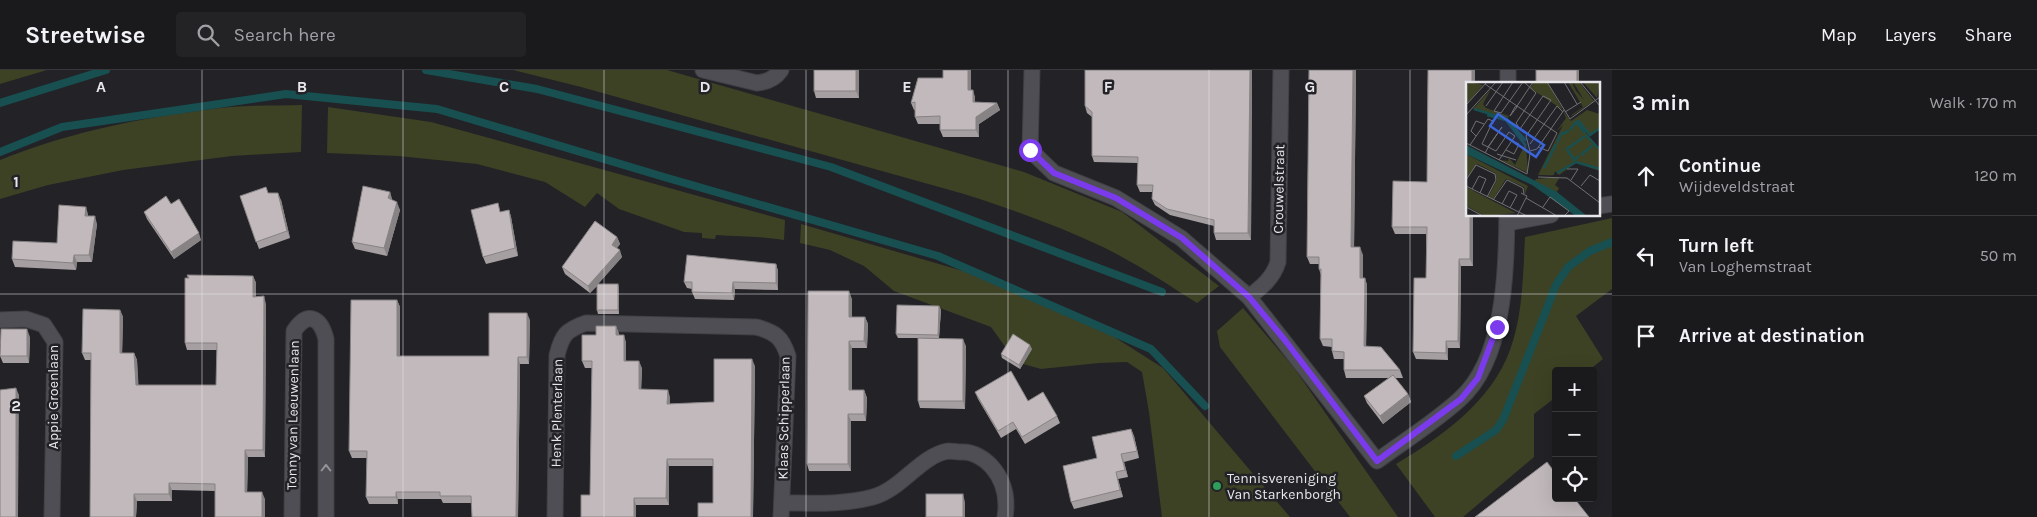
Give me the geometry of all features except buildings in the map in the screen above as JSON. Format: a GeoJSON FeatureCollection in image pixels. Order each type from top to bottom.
{"type":"FeatureCollection","features":[{"type":"Feature","properties":{"kind":"street"},"geometry":{"type":"LineString","coordinates":[[704,70],[757,83],[766,82],[781,70]]}},
{"type":"Feature","properties":{"kind":"street"},"geometry":{"type":"LineString","coordinates":[[1032,70],[1030,150],[1054,173],[1116,198],[1182,238],[1249,297],[1284,339],[1377,461],[1461,399],[1478,378],[1497,327],[1503,302],[1507,219],[1540,216]]}},
{"type":"Feature","properties":{"kind":"street","name":"Crouwelstraat"},"geometry":{"type":"LineString","coordinates":[[1249,297],[1267,283],[1278,262],[1280,70]]}},
{"type":"Feature","properties":{"kind":"street","name":"Tonny van Leeuwenlaan"},"geometry":{"type":"LineString","coordinates":[[292,517],[294,331],[301,321],[310,318],[318,321],[324,328],[326,339],[326,517]]}},
{"type":"Feature","properties":{"kind":"street","name":"Appie Groenlaan"},"geometry":{"type":"LineString","coordinates":[[0,320],[26,319],[44,324],[55,342],[52,517]]}},
{"type":"Feature","properties":{"kind":"street","name":"Henk Plenterlaan"},"geometry":{"type":"LineString","coordinates":[[555,517],[557,355],[561,340],[571,328],[586,323],[675,325]]}},
{"type":"Feature","properties":{"kind":"street","name":"Klaas Schipperlaan"},"geometry":{"type":"LineString","coordinates":[[675,325],[756,327],[771,330],[784,342],[788,356],[782,510]]}},
{"type":"Feature","properties":{"kind":"street"},"geometry":{"type":"LineString","coordinates":[[782,510],[842,504],[875,496],[902,482],[925,462],[947,451],[969,452],[987,461],[1000,476],[1007,496],[1005,517]]}},
{"type":"Feature","properties":{"kind":"green space"},"geometry":{"type":"Polygon","coordinates":[[[0,70],[47,70],[0,84],[0,70]]]}},
{"type":"Feature","properties":{"kind":"green space"},"geometry":{"type":"Polygon","coordinates":[[[513,70],[667,70],[1024,172],[1122,212],[1219,286],[1197,303],[1140,267],[1105,248],[1000,206],[964,194],[581,87],[513,70]]]}},
{"type":"Feature","properties":{"kind":"green space"},"geometry":{"type":"Polygon","coordinates":[[[302,105],[301,152],[232,156],[123,170],[48,185],[0,199],[0,160],[55,141],[113,126],[201,110],[248,106],[302,105]]]}},
{"type":"Feature","properties":{"kind":"green space"},"geometry":{"type":"Polygon","coordinates":[[[328,107],[431,122],[785,220],[784,240],[716,235],[715,239],[702,238],[702,233],[684,232],[619,209],[597,193],[585,207],[545,182],[477,164],[398,156],[327,153],[328,107]]]}},
{"type":"Feature","properties":{"kind":"green space"},"geometry":{"type":"Polygon","coordinates":[[[1612,218],[1612,289],[1576,316],[1603,359],[1593,367],[1552,367],[1552,400],[1534,414],[1534,457],[1463,517],[1435,517],[1396,464],[1447,430],[1463,416],[1490,386],[1501,369],[1510,350],[1518,323],[1522,294],[1525,237],[1612,218]]]}},
{"type":"Feature","properties":{"kind":"green space"},"geometry":{"type":"Polygon","coordinates":[[[801,224],[977,275],[1072,314],[1108,333],[1163,368],[1290,517],[1162,517],[1142,372],[1127,362],[1041,369],[1016,362],[991,327],[894,291],[864,266],[830,250],[800,243],[801,224]]]}},
{"type":"Feature","properties":{"kind":"green space"},"geometry":{"type":"Polygon","coordinates":[[[1243,308],[1294,368],[1398,517],[1350,517],[1220,347],[1217,331],[1243,308]]]}},
{"type":"Feature","properties":{"kind":"waterway"},"geometry":{"type":"LineString","coordinates":[[0,103],[106,70]]}},
{"type":"Feature","properties":{"kind":"waterway"},"geometry":{"type":"LineString","coordinates":[[426,70],[537,89],[831,167],[1162,292]]}},
{"type":"Feature","properties":{"kind":"waterway"},"geometry":{"type":"LineString","coordinates":[[0,152],[62,127],[286,94],[437,109],[938,256],[1151,349],[1205,406]]}},
{"type":"Feature","properties":{"kind":"waterway"},"geometry":{"type":"LineString","coordinates":[[1456,456],[1496,430],[1503,420],[1556,285],[1568,267],[1590,251],[1612,242]]}},
{"type":"Feature","properties":{"kind":"place","name":"Tennisvereniging Van Starkenborgh"},"geometry":{"type":"Point","coordinates":[1217,486]}},
{"type":"Feature","properties":{"kind":"route"},"geometry":{"type":"LineString","coordinates":[[1030,150],[1054,173],[1116,198],[1182,238],[1249,297],[1284,339],[1377,461],[1461,399],[1478,378],[1497,327]]}}]}
